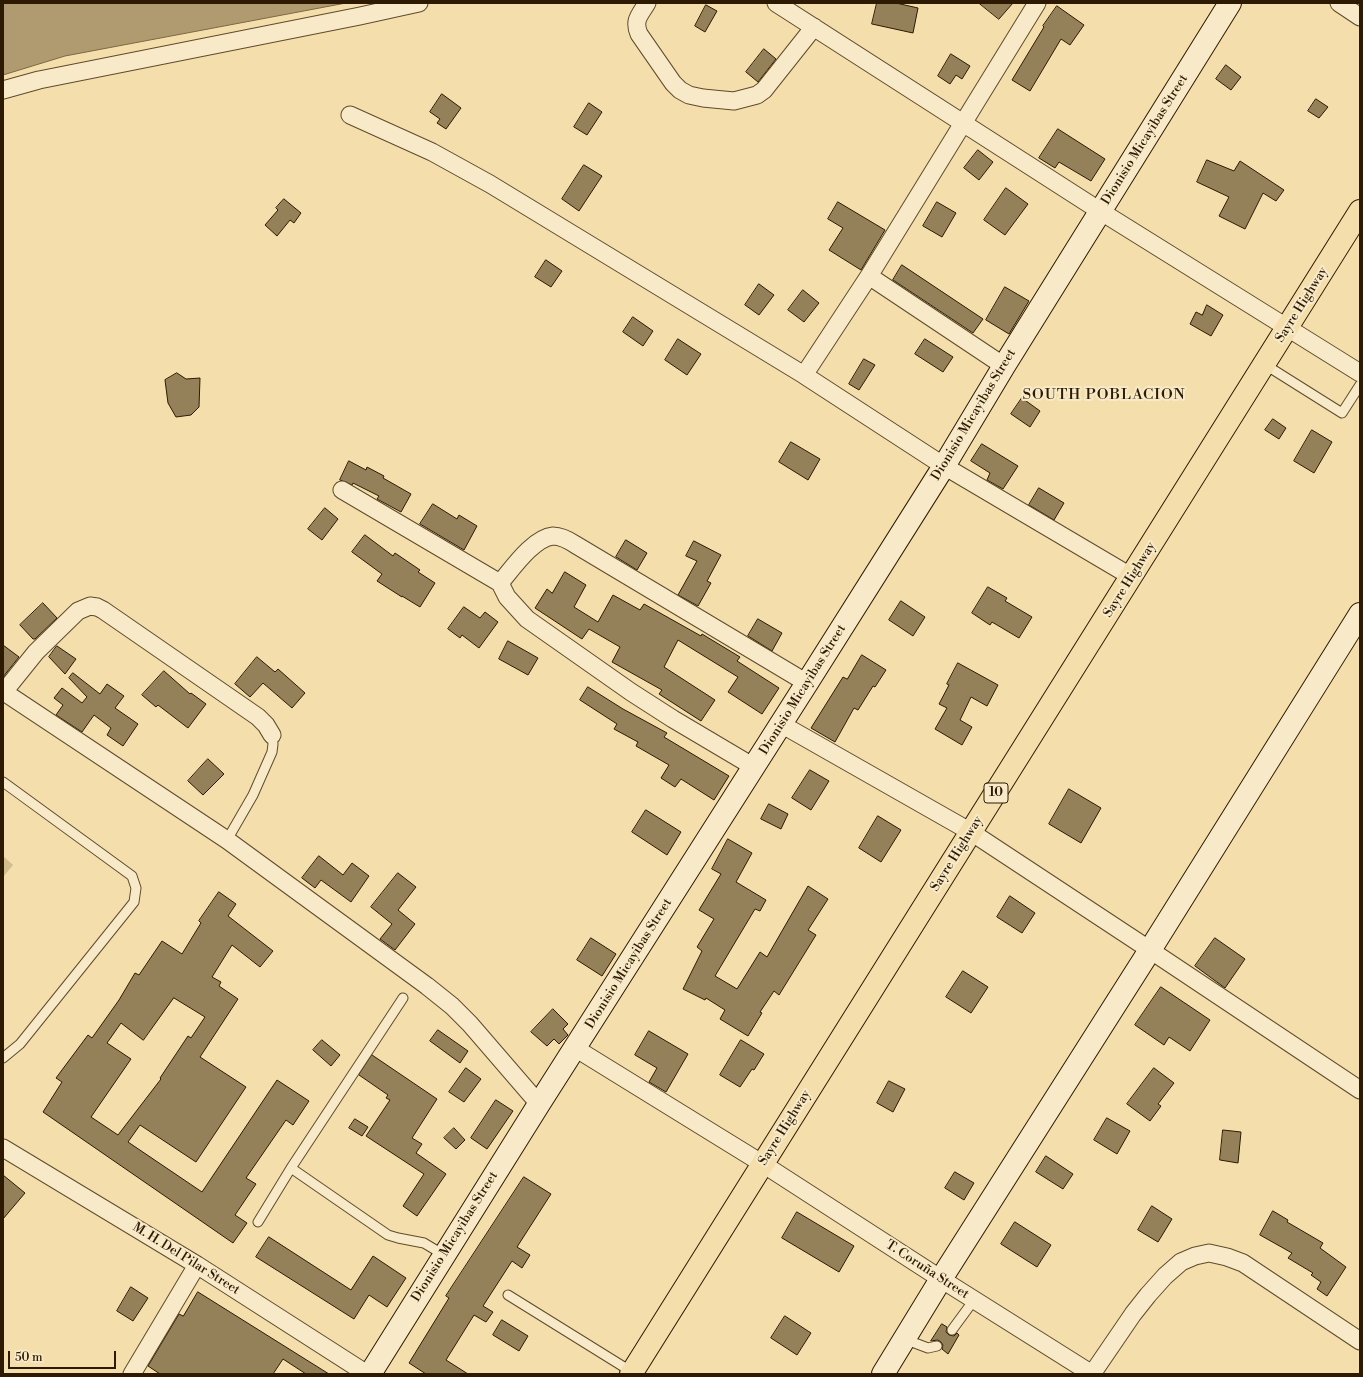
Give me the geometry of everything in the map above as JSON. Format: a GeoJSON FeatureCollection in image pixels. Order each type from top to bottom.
{"type":"FeatureCollection","features":[{"type":"Feature","properties":{"kind":"highway","name":"Sayre Highway"},"geometry":{"type":"LineString","coordinates":[[632,1373],[1360,211]]}},
{"type":"Feature","properties":{"kind":"street"},"geometry":{"type":"LineString","coordinates":[[3,90],[39,80],[419,3]]}},
{"type":"Feature","properties":{"kind":"street"},"geometry":{"type":"LineString","coordinates":[[647,3],[636,20],[636,26],[639,34],[673,83],[680,90],[689,95],[703,98],[734,101],[757,95],[770,83],[814,27]]}},
{"type":"Feature","properties":{"kind":"street"},"geometry":{"type":"LineString","coordinates":[[804,375],[869,276],[1037,3]]}},
{"type":"Feature","properties":{"kind":"street","name":"Dionisio Micayibas Street"},"geometry":{"type":"LineString","coordinates":[[368,1374],[944,466],[1004,366],[1230,3]]}},
{"type":"Feature","properties":{"kind":"street"},"geometry":{"type":"LineString","coordinates":[[1339,3],[1360,17]]}},
{"type":"Feature","properties":{"kind":"street"},"geometry":{"type":"LineString","coordinates":[[779,4],[1100,211],[1360,373]]}},
{"type":"Feature","properties":{"kind":"street"},"geometry":{"type":"LineString","coordinates":[[350,115],[432,152],[490,184],[804,375],[944,466],[1132,576]]}},
{"type":"Feature","properties":{"kind":"street"},"geometry":{"type":"LineString","coordinates":[[869,276],[1004,366]]}},
{"type":"Feature","properties":{"kind":"street"},"geometry":{"type":"LineString","coordinates":[[342,490],[500,583],[507,597],[527,619],[667,715],[754,767]]}},
{"type":"Feature","properties":{"kind":"street"},"geometry":{"type":"LineString","coordinates":[[500,583],[532,547],[542,540],[553,536],[564,538],[807,683]]}},
{"type":"Feature","properties":{"kind":"street"},"geometry":{"type":"LineString","coordinates":[[272,735],[266,725],[258,717],[97,607],[90,606],[78,611],[36,652],[4,693],[227,840],[427,986],[452,1006],[470,1024],[539,1104]]}},
{"type":"Feature","properties":{"kind":"street"},"geometry":{"type":"LineString","coordinates":[[883,1374],[941,1279],[1150,950],[1360,614]]}},
{"type":"Feature","properties":{"kind":"street"},"geometry":{"type":"LineString","coordinates":[[781,724],[971,832],[1360,1090]]}},
{"type":"Feature","properties":{"kind":"street","name":"T. Coruña Street"},"geometry":{"type":"LineString","coordinates":[[575,1048],[763,1164],[1092,1374]]}},
{"type":"Feature","properties":{"kind":"street","name":"M. H. Del Pilar Street"},"geometry":{"type":"LineString","coordinates":[[3,1148],[197,1265],[368,1374]]}},
{"type":"Feature","properties":{"kind":"street"},"geometry":{"type":"LineString","coordinates":[[1092,1374],[1133,1314],[1165,1276],[1181,1262],[1195,1256],[1209,1253],[1243,1263],[1360,1341]]}},
{"type":"Feature","properties":{"kind":"street"},"geometry":{"type":"LineString","coordinates":[[132,1374],[197,1265]]}},
{"type":"Feature","properties":{"kind":"lane"},"geometry":{"type":"LineString","coordinates":[[1264,364],[1342,413],[1360,385]]}},
{"type":"Feature","properties":{"kind":"lane"},"geometry":{"type":"LineString","coordinates":[[227,840],[253,795],[272,752],[272,735]]}},
{"type":"Feature","properties":{"kind":"lane"},"geometry":{"type":"LineString","coordinates":[[3,782],[132,876],[136,888],[134,902],[20,1044],[3,1058]]}},
{"type":"Feature","properties":{"kind":"lane"},"geometry":{"type":"LineString","coordinates":[[258,1222],[403,998]]}},
{"type":"Feature","properties":{"kind":"lane"},"geometry":{"type":"LineString","coordinates":[[292,1168],[388,1235],[424,1243],[444,1255]]}},
{"type":"Feature","properties":{"kind":"lane"},"geometry":{"type":"LineString","coordinates":[[508,1295],[632,1373]]}},
{"type":"Feature","properties":{"kind":"lane"},"geometry":{"type":"LineString","coordinates":[[952,1330],[974,1300]]}},
{"type":"Feature","properties":{"kind":"lane"},"geometry":{"type":"LineString","coordinates":[[904,1339],[928,1348],[937,1346]]}},
{"type":"Feature","properties":{"kind":"shaded area"},"geometry":{"type":"Polygon","coordinates":[[[3,3],[346,3],[65,56],[3,75],[3,3]]]}},
{"type":"Feature","properties":{"kind":"shaded area"},"geometry":{"type":"Polygon","coordinates":[[[3,856],[13,865],[3,877],[3,856]]]}},
{"type":"Feature","properties":{"kind":"building"},"geometry":{"type":"Polygon","coordinates":[[[877,3],[896,3],[918,8],[913,33],[872,24],[877,3]]]}},
{"type":"Feature","properties":{"kind":"building"},"geometry":{"type":"Polygon","coordinates":[[[979,3],[1013,3],[999,19],[979,3]]]}},
{"type":"Feature","properties":{"kind":"building"},"geometry":{"type":"Polygon","coordinates":[[[706,5],[717,11],[705,32],[695,26],[706,5]]]}},
{"type":"Feature","properties":{"kind":"building"},"geometry":{"type":"Polygon","coordinates":[[[1057,6],[1084,25],[1070,45],[1061,39],[1030,91],[1012,80],[1044,27],[1043,26],[1057,6]]]}},
{"type":"Feature","properties":{"kind":"building"},"geometry":{"type":"Polygon","coordinates":[[[764,49],[776,59],[758,82],[746,72],[764,49]]]}},
{"type":"Feature","properties":{"kind":"building"},"geometry":{"type":"Polygon","coordinates":[[[951,54],[970,66],[962,79],[956,75],[950,84],[938,76],[951,54]]]}},
{"type":"Feature","properties":{"kind":"building"},"geometry":{"type":"Polygon","coordinates":[[[1226,65],[1241,77],[1231,90],[1216,79],[1226,65]]]}},
{"type":"Feature","properties":{"kind":"building"},"geometry":{"type":"Polygon","coordinates":[[[442,94],[461,108],[446,129],[437,123],[440,119],[430,112],[442,94]]]}},
{"type":"Feature","properties":{"kind":"building"},"geometry":{"type":"Polygon","coordinates":[[[1316,99],[1328,107],[1319,118],[1308,111],[1316,99]]]}},
{"type":"Feature","properties":{"kind":"building"},"geometry":{"type":"Polygon","coordinates":[[[589,103],[602,112],[587,135],[574,127],[589,103]]]}},
{"type":"Feature","properties":{"kind":"building"},"geometry":{"type":"Polygon","coordinates":[[[1058,129],[1105,159],[1091,181],[1059,162],[1055,168],[1039,158],[1058,129]]]}},
{"type":"Feature","properties":{"kind":"building"},"geometry":{"type":"Polygon","coordinates":[[[978,150],[993,162],[979,180],[964,168],[978,150]]]}},
{"type":"Feature","properties":{"kind":"building"},"geometry":{"type":"Polygon","coordinates":[[[1207,160],[1234,171],[1240,161],[1284,190],[1276,201],[1263,193],[1245,229],[1219,216],[1229,197],[1197,182],[1207,160]]]}},
{"type":"Feature","properties":{"kind":"building"},"geometry":{"type":"Polygon","coordinates":[[[584,165],[602,176],[579,211],[562,199],[584,165]]]}},
{"type":"Feature","properties":{"kind":"building"},"geometry":{"type":"Polygon","coordinates":[[[1006,188],[1028,204],[1005,235],[984,220],[1006,188]]]}},
{"type":"Feature","properties":{"kind":"building"},"geometry":{"type":"Polygon","coordinates":[[[284,199],[301,213],[294,223],[290,220],[277,236],[265,225],[278,210],[276,208],[284,199]]]}},
{"type":"Feature","properties":{"kind":"building"},"geometry":{"type":"Polygon","coordinates":[[[838,202],[885,230],[861,270],[829,250],[843,228],[828,219],[838,202]]]}},
{"type":"Feature","properties":{"kind":"building"},"geometry":{"type":"Polygon","coordinates":[[[937,202],[956,213],[942,237],[923,226],[937,202]]]}},
{"type":"Feature","properties":{"kind":"building"},"geometry":{"type":"Polygon","coordinates":[[[546,260],[562,271],[551,287],[535,277],[546,260]]]}},
{"type":"Feature","properties":{"kind":"building"},"geometry":{"type":"Polygon","coordinates":[[[902,265],[983,319],[973,333],[893,280],[902,265]]]}},
{"type":"Feature","properties":{"kind":"building"},"geometry":{"type":"Polygon","coordinates":[[[759,284],[774,295],[759,315],[745,305],[759,284]]]}},
{"type":"Feature","properties":{"kind":"building"},"geometry":{"type":"Polygon","coordinates":[[[1005,287],[1029,301],[1009,334],[986,320],[1005,287]]]}},
{"type":"Feature","properties":{"kind":"building"},"geometry":{"type":"Polygon","coordinates":[[[803,290],[819,303],[804,322],[788,310],[803,290]]]}},
{"type":"Feature","properties":{"kind":"building"},"geometry":{"type":"Polygon","coordinates":[[[1207,305],[1223,315],[1211,336],[1190,324],[1196,312],[1202,315],[1207,305]]]}},
{"type":"Feature","properties":{"kind":"building"},"geometry":{"type":"Polygon","coordinates":[[[633,317],[653,331],[643,346],[623,332],[633,317]]]}},
{"type":"Feature","properties":{"kind":"building"},"geometry":{"type":"Polygon","coordinates":[[[678,339],[701,354],[687,375],[665,360],[678,339]]]}},
{"type":"Feature","properties":{"kind":"building"},"geometry":{"type":"Polygon","coordinates":[[[925,339],[953,357],[943,372],[915,354],[925,339]]]}},
{"type":"Feature","properties":{"kind":"building"},"geometry":{"type":"Polygon","coordinates":[[[864,359],[875,365],[859,390],[849,384],[864,359]]]}},
{"type":"Feature","properties":{"kind":"building"},"geometry":{"type":"Polygon","coordinates":[[[177,373],[186,379],[200,378],[199,407],[191,415],[176,417],[168,403],[165,380],[177,373]]]}},
{"type":"Feature","properties":{"kind":"building"},"geometry":{"type":"Polygon","coordinates":[[[1022,398],[1040,411],[1030,427],[1011,414],[1022,398]]]}},
{"type":"Feature","properties":{"kind":"building"},"geometry":{"type":"Polygon","coordinates":[[[1273,419],[1286,428],[1279,439],[1265,430],[1273,419]]]}},
{"type":"Feature","properties":{"kind":"building"},"geometry":{"type":"Polygon","coordinates":[[[1312,430],[1332,442],[1314,473],[1294,461],[1312,430]]]}},
{"type":"Feature","properties":{"kind":"building"},"geometry":{"type":"Polygon","coordinates":[[[791,442],[820,459],[808,480],[779,462],[791,442]]]}},
{"type":"Feature","properties":{"kind":"building"},"geometry":{"type":"Polygon","coordinates":[[[982,444],[1018,466],[1003,489],[987,480],[990,473],[971,461],[982,444]]]}},
{"type":"Feature","properties":{"kind":"building"},"geometry":{"type":"Polygon","coordinates":[[[349,461],[366,470],[367,467],[384,476],[383,478],[411,494],[401,512],[377,499],[379,496],[353,483],[352,485],[340,480],[349,461]]]}},
{"type":"Feature","properties":{"kind":"building"},"geometry":{"type":"Polygon","coordinates":[[[1039,488],[1064,503],[1054,520],[1029,505],[1039,488]]]}},
{"type":"Feature","properties":{"kind":"building"},"geometry":{"type":"Polygon","coordinates":[[[433,504],[457,519],[459,515],[477,526],[464,550],[420,524],[433,504]]]}},
{"type":"Feature","properties":{"kind":"building"},"geometry":{"type":"Polygon","coordinates":[[[325,508],[338,519],[322,540],[308,529],[325,508]]]}},
{"type":"Feature","properties":{"kind":"building"},"geometry":{"type":"Polygon","coordinates":[[[365,535],[393,556],[395,553],[420,570],[418,572],[435,583],[420,607],[377,581],[382,574],[352,552],[365,535]]]}},
{"type":"Feature","properties":{"kind":"building"},"geometry":{"type":"Polygon","coordinates":[[[626,540],[647,553],[637,570],[616,557],[626,540]]]}},
{"type":"Feature","properties":{"kind":"building"},"geometry":{"type":"Polygon","coordinates":[[[694,541],[721,555],[707,581],[711,583],[698,606],[678,595],[697,561],[686,556],[694,541]]]}},
{"type":"Feature","properties":{"kind":"building"},"geometry":{"type":"Polygon","coordinates":[[[565,572],[586,585],[574,607],[598,622],[613,595],[640,610],[644,604],[701,636],[702,634],[740,657],[737,661],[779,688],[762,714],[728,692],[738,677],[678,640],[664,667],[715,700],[701,721],[659,694],[662,690],[612,662],[620,647],[589,629],[582,639],[535,608],[547,589],[552,593],[565,572]]]}},
{"type":"Feature","properties":{"kind":"building"},"geometry":{"type":"Polygon","coordinates":[[[988,587],[1007,598],[1005,601],[1032,617],[1019,638],[992,622],[990,625],[972,613],[988,587]]]}},
{"type":"Feature","properties":{"kind":"building"},"geometry":{"type":"Polygon","coordinates":[[[901,601],[925,617],[913,636],[889,620],[901,601]]]}},
{"type":"Feature","properties":{"kind":"building"},"geometry":{"type":"Polygon","coordinates":[[[43,603],[57,618],[35,639],[33,639],[20,625],[43,603]]]}},
{"type":"Feature","properties":{"kind":"building"},"geometry":{"type":"Polygon","coordinates":[[[464,607],[480,618],[485,612],[498,622],[479,648],[462,635],[460,638],[448,629],[464,607]]]}},
{"type":"Feature","properties":{"kind":"building"},"geometry":{"type":"Polygon","coordinates":[[[758,619],[782,633],[772,651],[748,636],[758,619]]]}},
{"type":"Feature","properties":{"kind":"building"},"geometry":{"type":"Polygon","coordinates":[[[508,641],[538,658],[528,675],[499,659],[508,641]]]}},
{"type":"Feature","properties":{"kind":"building"},"geometry":{"type":"Polygon","coordinates":[[[3,645],[19,657],[3,677],[3,645]]]}},
{"type":"Feature","properties":{"kind":"building"},"geometry":{"type":"Polygon","coordinates":[[[57,646],[76,659],[65,674],[49,657],[57,646]]]}},
{"type":"Feature","properties":{"kind":"building"},"geometry":{"type":"Polygon","coordinates":[[[862,655],[886,670],[875,687],[873,686],[858,710],[854,708],[835,742],[811,728],[843,677],[847,679],[862,655]]]}},
{"type":"Feature","properties":{"kind":"building"},"geometry":{"type":"Polygon","coordinates":[[[257,657],[275,672],[278,669],[305,693],[292,708],[263,683],[250,697],[235,684],[257,657]]]}},
{"type":"Feature","properties":{"kind":"building"},"geometry":{"type":"Polygon","coordinates":[[[958,663],[998,685],[987,706],[971,697],[960,720],[972,727],[962,745],[935,729],[947,708],[939,704],[958,663]]]}},
{"type":"Feature","properties":{"kind":"building"},"geometry":{"type":"Polygon","coordinates":[[[164,671],[190,694],[191,693],[206,704],[188,728],[158,705],[156,707],[142,695],[164,671]]]}},
{"type":"Feature","properties":{"kind":"building"},"geometry":{"type":"Polygon","coordinates":[[[73,673],[100,694],[107,684],[124,696],[115,708],[138,724],[123,746],[107,735],[111,728],[94,715],[82,732],[56,715],[63,705],[54,698],[62,688],[82,703],[87,697],[69,678],[73,673]]]}},
{"type":"Feature","properties":{"kind":"building"},"geometry":{"type":"Polygon","coordinates":[[[588,687],[623,709],[667,733],[664,737],[729,776],[714,800],[681,779],[675,787],[661,778],[669,765],[636,746],[638,742],[614,729],[617,724],[580,700],[588,687]]]}},
{"type":"Feature","properties":{"kind":"building"},"geometry":{"type":"Polygon","coordinates":[[[208,759],[224,774],[203,795],[188,781],[208,759]]]}},
{"type":"Feature","properties":{"kind":"building"},"geometry":{"type":"Polygon","coordinates":[[[810,770],[829,781],[811,810],[792,798],[810,770]]]}},
{"type":"Feature","properties":{"kind":"building"},"geometry":{"type":"Polygon","coordinates":[[[1069,789],[1101,808],[1081,843],[1049,824],[1069,789]]]}},
{"type":"Feature","properties":{"kind":"building"},"geometry":{"type":"Polygon","coordinates":[[[769,804],[788,814],[781,829],[761,819],[769,804]]]}},
{"type":"Feature","properties":{"kind":"building"},"geometry":{"type":"Polygon","coordinates":[[[646,810],[681,832],[667,855],[632,832],[646,810]]]}},
{"type":"Feature","properties":{"kind":"building"},"geometry":{"type":"Polygon","coordinates":[[[878,816],[901,830],[881,862],[859,848],[878,816]]]}},
{"type":"Feature","properties":{"kind":"building"},"geometry":{"type":"Polygon","coordinates":[[[728,839],[752,853],[736,882],[766,900],[760,911],[755,909],[715,976],[737,989],[760,952],[767,957],[808,886],[828,899],[808,930],[816,935],[779,995],[774,991],[760,1012],[762,1013],[748,1036],[720,1019],[725,1010],[706,998],[705,1000],[683,989],[702,951],[697,947],[714,919],[699,910],[721,874],[712,869],[728,839]]]}},
{"type":"Feature","properties":{"kind":"building"},"geometry":{"type":"Polygon","coordinates":[[[319,856],[343,875],[352,863],[369,876],[351,902],[321,880],[315,888],[302,878],[319,856]]]}},
{"type":"Feature","properties":{"kind":"building"},"geometry":{"type":"Polygon","coordinates":[[[398,873],[416,887],[398,910],[415,924],[395,950],[380,939],[392,924],[371,907],[398,873]]]}},
{"type":"Feature","properties":{"kind":"building"},"geometry":{"type":"Polygon","coordinates":[[[219,892],[236,904],[228,916],[273,951],[260,967],[232,945],[212,977],[221,982],[219,986],[238,999],[200,1057],[246,1087],[196,1162],[140,1125],[128,1142],[202,1192],[277,1080],[309,1101],[293,1125],[286,1120],[246,1178],[256,1184],[235,1215],[247,1223],[233,1243],[43,1112],[62,1082],[56,1078],[88,1035],[92,1038],[119,1000],[135,973],[139,975],[162,941],[182,954],[201,923],[199,921],[219,892]],[[174,998],[143,1040],[121,1023],[107,1043],[131,1059],[91,1117],[118,1135],[161,1079],[160,1078],[188,1036],[191,1038],[205,1017],[174,998]]]}},
{"type":"Feature","properties":{"kind":"building"},"geometry":{"type":"Polygon","coordinates":[[[1010,896],[1035,913],[1022,933],[997,917],[1010,896]]]}},
{"type":"Feature","properties":{"kind":"building"},"geometry":{"type":"Polygon","coordinates":[[[591,938],[616,954],[602,976],[577,960],[591,938]]]}},
{"type":"Feature","properties":{"kind":"building"},"geometry":{"type":"Polygon","coordinates":[[[1215,938],[1245,959],[1225,988],[1195,966],[1215,938]]]}},
{"type":"Feature","properties":{"kind":"building"},"geometry":{"type":"Polygon","coordinates":[[[963,971],[988,987],[971,1013],[946,997],[963,971]]]}},
{"type":"Feature","properties":{"kind":"building"},"geometry":{"type":"Polygon","coordinates":[[[1161,987],[1210,1020],[1190,1051],[1169,1037],[1164,1045],[1135,1025],[1161,987]]]}},
{"type":"Feature","properties":{"kind":"building"},"geometry":{"type":"Polygon","coordinates":[[[553,1009],[568,1024],[563,1029],[568,1035],[559,1044],[554,1039],[547,1046],[531,1032],[553,1009]]]}},
{"type":"Feature","properties":{"kind":"building"},"geometry":{"type":"Polygon","coordinates":[[[438,1030],[468,1051],[460,1063],[430,1041],[438,1030]]]}},
{"type":"Feature","properties":{"kind":"building"},"geometry":{"type":"Polygon","coordinates":[[[649,1031],[688,1054],[666,1092],[649,1082],[657,1068],[635,1055],[649,1031]]]}},
{"type":"Feature","properties":{"kind":"building"},"geometry":{"type":"Polygon","coordinates":[[[322,1040],[340,1055],[331,1066],[313,1050],[322,1040]]]}},
{"type":"Feature","properties":{"kind":"building"},"geometry":{"type":"Polygon","coordinates":[[[741,1040],[764,1054],[754,1070],[752,1069],[740,1087],[720,1075],[741,1040]]]}},
{"type":"Feature","properties":{"kind":"building"},"geometry":{"type":"Polygon","coordinates":[[[372,1055],[437,1099],[412,1138],[422,1144],[416,1153],[446,1174],[417,1216],[403,1206],[424,1174],[366,1136],[390,1100],[386,1098],[388,1095],[359,1075],[372,1055]]]}},
{"type":"Feature","properties":{"kind":"building"},"geometry":{"type":"Polygon","coordinates":[[[466,1068],[481,1079],[464,1102],[449,1092],[466,1068]]]}},
{"type":"Feature","properties":{"kind":"building"},"geometry":{"type":"Polygon","coordinates":[[[1154,1068],[1174,1083],[1158,1104],[1161,1106],[1150,1121],[1127,1104],[1154,1068]]]}},
{"type":"Feature","properties":{"kind":"building"},"geometry":{"type":"Polygon","coordinates":[[[889,1081],[905,1089],[893,1112],[877,1103],[889,1081]]]}},
{"type":"Feature","properties":{"kind":"building"},"geometry":{"type":"Polygon","coordinates":[[[496,1100],[513,1111],[487,1149],[471,1138],[496,1100]]]}},
{"type":"Feature","properties":{"kind":"building"},"geometry":{"type":"Polygon","coordinates":[[[1107,1118],[1130,1131],[1117,1154],[1094,1140],[1107,1118]]]}},
{"type":"Feature","properties":{"kind":"building"},"geometry":{"type":"Polygon","coordinates":[[[355,1119],[368,1127],[362,1136],[349,1128],[355,1119]]]}},
{"type":"Feature","properties":{"kind":"building"},"geometry":{"type":"Polygon","coordinates":[[[454,1128],[465,1140],[456,1149],[444,1138],[454,1128]]]}},
{"type":"Feature","properties":{"kind":"building"},"geometry":{"type":"Polygon","coordinates":[[[1223,1130],[1241,1132],[1238,1163],[1220,1160],[1223,1130]]]}},
{"type":"Feature","properties":{"kind":"building"},"geometry":{"type":"Polygon","coordinates":[[[1046,1156],[1073,1174],[1063,1189],[1036,1172],[1046,1156]]]}},
{"type":"Feature","properties":{"kind":"building"},"geometry":{"type":"Polygon","coordinates":[[[955,1172],[974,1183],[964,1200],[945,1188],[955,1172]]]}},
{"type":"Feature","properties":{"kind":"building"},"geometry":{"type":"Polygon","coordinates":[[[3,1175],[25,1193],[3,1219],[3,1175]]]}},
{"type":"Feature","properties":{"kind":"building"},"geometry":{"type":"Polygon","coordinates":[[[524,1177],[551,1194],[517,1247],[530,1255],[522,1268],[512,1261],[483,1306],[493,1312],[486,1322],[474,1315],[446,1360],[468,1374],[426,1374],[409,1363],[449,1298],[446,1296],[524,1177]]]}},
{"type":"Feature","properties":{"kind":"building"},"geometry":{"type":"Polygon","coordinates":[[[1152,1206],[1172,1219],[1158,1242],[1138,1230],[1152,1206]]]}},
{"type":"Feature","properties":{"kind":"building"},"geometry":{"type":"Polygon","coordinates":[[[1273,1211],[1288,1220],[1287,1222],[1323,1243],[1320,1248],[1346,1267],[1327,1296],[1317,1289],[1321,1282],[1311,1275],[1313,1273],[1288,1258],[1292,1253],[1260,1235],[1273,1211]]]}},
{"type":"Feature","properties":{"kind":"building"},"geometry":{"type":"Polygon","coordinates":[[[797,1212],[854,1246],[839,1272],[782,1238],[797,1212]]]}},
{"type":"Feature","properties":{"kind":"building"},"geometry":{"type":"Polygon","coordinates":[[[1015,1222],[1051,1245],[1037,1267],[1001,1244],[1015,1222]]]}},
{"type":"Feature","properties":{"kind":"building"},"geometry":{"type":"Polygon","coordinates":[[[269,1237],[351,1290],[373,1256],[406,1278],[387,1307],[369,1295],[354,1319],[256,1257],[269,1237]]]}},
{"type":"Feature","properties":{"kind":"building"},"geometry":{"type":"Polygon","coordinates":[[[131,1287],[148,1298],[133,1321],[117,1311],[131,1287]]]}},
{"type":"Feature","properties":{"kind":"building"},"geometry":{"type":"Polygon","coordinates":[[[198,1292],[329,1374],[306,1374],[283,1359],[273,1374],[160,1374],[148,1366],[179,1314],[183,1316],[198,1292]]]}},
{"type":"Feature","properties":{"kind":"building"},"geometry":{"type":"Polygon","coordinates":[[[785,1316],[811,1333],[797,1355],[771,1338],[785,1316]]]}},
{"type":"Feature","properties":{"kind":"building"},"geometry":{"type":"Polygon","coordinates":[[[502,1320],[528,1336],[519,1351],[493,1335],[502,1320]]]}},
{"type":"Feature","properties":{"kind":"building"},"geometry":{"type":"Polygon","coordinates":[[[942,1324],[947,1327],[946,1332],[949,1335],[954,1336],[957,1333],[959,1335],[948,1354],[942,1349],[943,1345],[941,1342],[938,1340],[931,1341],[942,1324]]]}},
{"type":"Feature","properties":{"kind":"district","name":"SOUTH POBLACION"},"geometry":{"type":"Point","coordinates":[1104,395]}}]}
